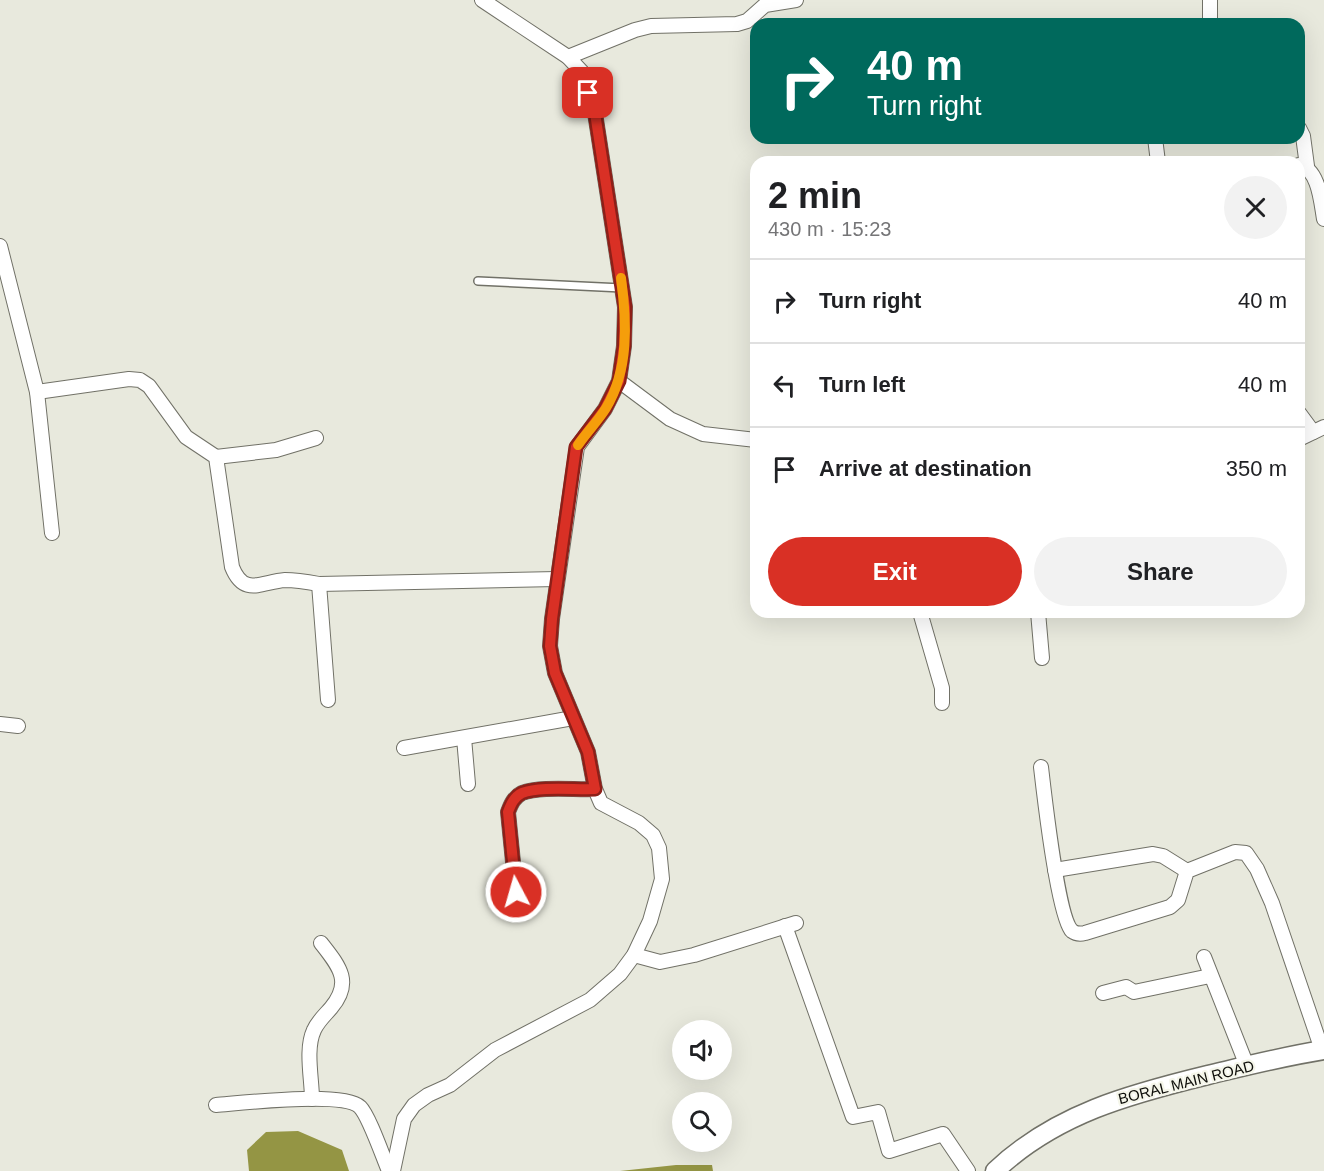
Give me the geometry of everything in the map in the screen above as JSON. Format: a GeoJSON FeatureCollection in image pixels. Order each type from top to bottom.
{"type":"FeatureCollection","features":[{"type":"Feature","properties":{"kind":"main road","name":"BORAL MAIN ROAD"},"geometry":{"type":"LineString","coordinates":[[995,1171],[1011,1155],[1049,1131],[1103,1104],[1137,1093],[1247,1066],[1323,1050]]}},
{"type":"Feature","properties":{"kind":"street"},"geometry":{"type":"LineString","coordinates":[[391,1171],[404,1119],[414,1105],[428,1095],[450,1085],[495,1050],[590,1000],[620,974],[634,955],[650,921],[662,879],[659,848],[653,835],[639,823],[601,803],[595,789],[588,752],[555,673],[550,646],[576,447],[605,409],[619,381],[624,346],[625,307],[595,113],[582,72],[568,57],[482,0]]}},
{"type":"Feature","properties":{"kind":"street"},"geometry":{"type":"LineString","coordinates":[[750,18],[765,5],[796,0]]}},
{"type":"Feature","properties":{"kind":"street"},"geometry":{"type":"LineString","coordinates":[[1210,0],[1210,18]]}},
{"type":"Feature","properties":{"kind":"street"},"geometry":{"type":"LineString","coordinates":[[568,57],[634,30],[651,26],[737,24],[750,18]]}},
{"type":"Feature","properties":{"kind":"street"},"geometry":{"type":"LineString","coordinates":[[1305,167],[1313,173],[1324,219]]}},
{"type":"Feature","properties":{"kind":"street"},"geometry":{"type":"LineString","coordinates":[[0,246],[3,267],[38,392],[52,532]]}},
{"type":"Feature","properties":{"kind":"street"},"geometry":{"type":"LineString","coordinates":[[38,392],[129,379],[141,380],[149,386],[186,437],[216,457],[276,450],[316,438]]}},
{"type":"Feature","properties":{"kind":"street"},"geometry":{"type":"LineString","coordinates":[[619,381],[670,419],[703,434],[750,439]]}},
{"type":"Feature","properties":{"kind":"street"},"geometry":{"type":"LineString","coordinates":[[1305,418],[1318,429]]}},
{"type":"Feature","properties":{"kind":"street"},"geometry":{"type":"LineString","coordinates":[[216,457],[232,567],[244,585],[255,586],[289,580],[319,584],[557,579]]}},
{"type":"Feature","properties":{"kind":"street"},"geometry":{"type":"LineString","coordinates":[[319,584],[328,700]]}},
{"type":"Feature","properties":{"kind":"street"},"geometry":{"type":"LineString","coordinates":[[922,618],[942,687],[942,703]]}},
{"type":"Feature","properties":{"kind":"street"},"geometry":{"type":"LineString","coordinates":[[1039,618],[1042,658]]}},
{"type":"Feature","properties":{"kind":"street"},"geometry":{"type":"LineString","coordinates":[[404,748],[573,718]]}},
{"type":"Feature","properties":{"kind":"street"},"geometry":{"type":"LineString","coordinates":[[0,724],[18,726]]}},
{"type":"Feature","properties":{"kind":"street"},"geometry":{"type":"LineString","coordinates":[[464,738],[468,784]]}},
{"type":"Feature","properties":{"kind":"street"},"geometry":{"type":"LineString","coordinates":[[1041,767],[1055,870],[1065,918],[1071,930],[1078,934],[1170,907],[1178,900],[1187,871]]}},
{"type":"Feature","properties":{"kind":"street"},"geometry":{"type":"LineString","coordinates":[[516,892],[508,812],[513,800],[521,794],[535,790],[595,789]]}},
{"type":"Feature","properties":{"kind":"street"},"geometry":{"type":"LineString","coordinates":[[1187,871],[1235,852],[1241,851],[1248,854],[1272,903],[1323,1050]]}},
{"type":"Feature","properties":{"kind":"street"},"geometry":{"type":"LineString","coordinates":[[1055,870],[1153,854],[1163,856],[1187,871]]}},
{"type":"Feature","properties":{"kind":"street"},"geometry":{"type":"LineString","coordinates":[[634,955],[660,962],[694,955],[790,924],[853,1117],[878,1112],[889,1152],[943,1134],[968,1171]]}},
{"type":"Feature","properties":{"kind":"street"},"geometry":{"type":"LineString","coordinates":[[312,1099],[313,1031],[340,998],[343,988],[343,978],[336,962],[321,944]]}},
{"type":"Feature","properties":{"kind":"street"},"geometry":{"type":"LineString","coordinates":[[1204,957],[1247,1066]]}},
{"type":"Feature","properties":{"kind":"street"},"geometry":{"type":"LineString","coordinates":[[1103,993],[1126,987],[1134,992],[1210,976]]}},
{"type":"Feature","properties":{"kind":"street"},"geometry":{"type":"LineString","coordinates":[[216,1105],[312,1099],[352,1103],[360,1107],[391,1171]]}},
{"type":"Feature","properties":{"kind":"lane"},"geometry":{"type":"LineString","coordinates":[[478,281],[622,288]]}},
{"type":"Feature","properties":{"kind":"shaded area"},"geometry":{"type":"Polygon","coordinates":[[[298,1131],[342,1150],[349,1171],[249,1171],[247,1150],[266,1132],[298,1131]]]}},
{"type":"Feature","properties":{"kind":"shaded area"},"geometry":{"type":"Polygon","coordinates":[[[676,1165],[712,1165],[713,1171],[620,1171],[676,1165]]]}},
{"type":"Feature","properties":{"kind":"slow traffic"},"geometry":{"type":"LineString","coordinates":[[578,445],[605,409],[619,381],[624,346],[625,307],[621,278]]}},
{"type":"Feature","properties":{"kind":"route"},"geometry":{"type":"LineString","coordinates":[[516,892],[508,812],[513,800],[521,794],[535,790],[595,789],[588,752],[555,673],[550,646],[576,447],[605,409],[619,381],[624,346],[625,307],[595,113],[588,93]]}}]}
